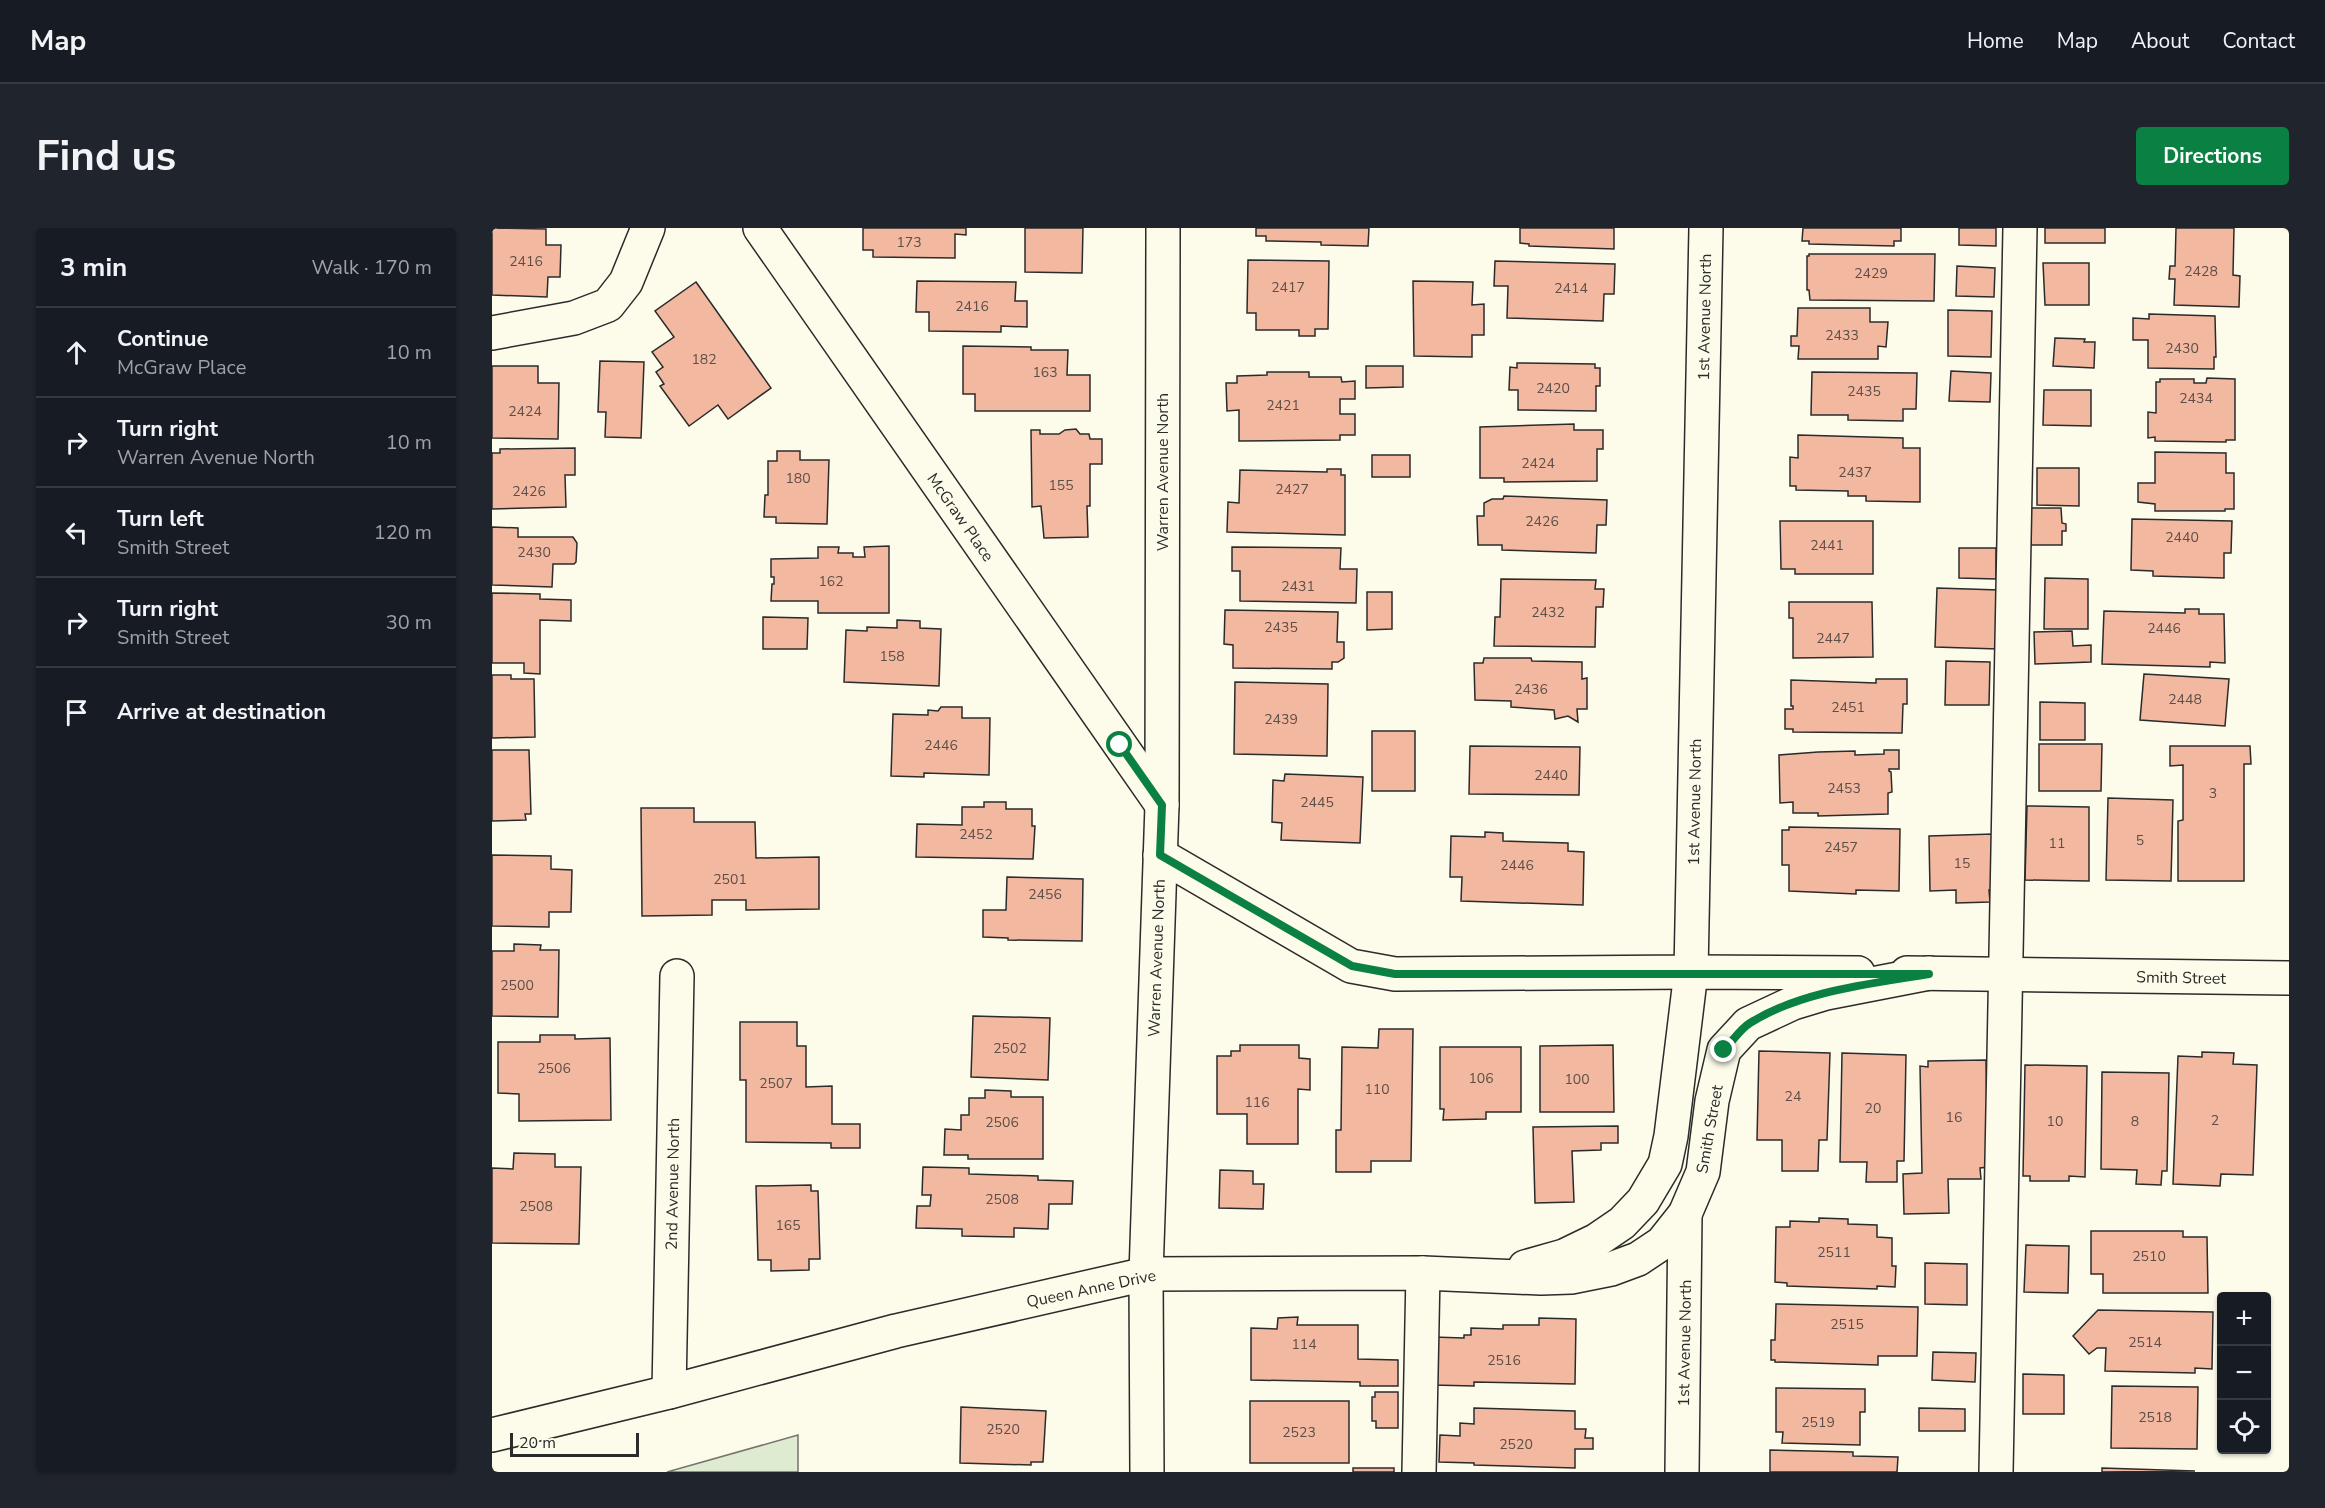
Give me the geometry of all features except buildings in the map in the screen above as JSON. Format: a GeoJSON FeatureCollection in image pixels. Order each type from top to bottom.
{"type":"FeatureCollection","features":[{"type":"Feature","properties":{"kind":"street"},"geometry":{"type":"LineString","coordinates":[[492,333],[574,318],[608,305],[626,282],[646,238],[648,228]]}},
{"type":"Feature","properties":{"kind":"street","name":"McGraw Place"},"geometry":{"type":"LineString","coordinates":[[760,228],[1162,805]]}},
{"type":"Feature","properties":{"kind":"street","name":"Warren Avenue North"},"geometry":{"type":"LineString","coordinates":[[1147,1472],[1146,1274],[1162,805],[1162,228]]}},
{"type":"Feature","properties":{"kind":"street","name":"1st Avenue North"},"geometry":{"type":"LineString","coordinates":[[1496,1275],[1564,1256],[1597,1240],[1622,1223],[1643,1201],[1665,1164],[1671,1136],[1691,972],[1706,228]]}},
{"type":"Feature","properties":{"kind":"street"},"geometry":{"type":"LineString","coordinates":[[1996,1472],[2020,228]]}},
{"type":"Feature","properties":{"kind":"street","name":"Smith Street"},"geometry":{"type":"LineString","coordinates":[[1160,855],[1352,966],[1395,974],[1691,972],[2289,978]]}},
{"type":"Feature","properties":{"kind":"street","name":"Smith Street"},"geometry":{"type":"LineString","coordinates":[[1685,1214],[1703,1172],[1712,1101],[1724,1050],[1748,1024],[1793,1003],[1835,991],[1929,974]]}},
{"type":"Feature","properties":{"kind":"street","name":"2nd Avenue North"},"geometry":{"type":"LineString","coordinates":[[669,1392],[676,976]]}},
{"type":"Feature","properties":{"kind":"street","name":"1st Avenue North"},"geometry":{"type":"LineString","coordinates":[[1682,1472],[1685,1214]]}},
{"type":"Feature","properties":{"kind":"street","name":"Queen Anne Drive"},"geometry":{"type":"LineString","coordinates":[[501,1433],[669,1392],[896,1331],[1146,1274],[1423,1273],[1571,1277],[1611,1269],[1638,1259],[1662,1243],[1685,1214]]}},
{"type":"Feature","properties":{"kind":"street"},"geometry":{"type":"LineString","coordinates":[[1419,1472],[1423,1273]]}},
{"type":"Feature","properties":{"kind":"green space"},"geometry":{"type":"Polygon","coordinates":[[[798,1435],[798,1472],[667,1472],[798,1435]]]}},
{"type":"Feature","properties":{"kind":"route"},"geometry":{"type":"LineString","coordinates":[[1120,745],[1162,805],[1160,855],[1352,966],[1395,974],[1649,972],[1929,974],[1844,988],[1793,1003],[1748,1024],[1724,1050]]}}]}
